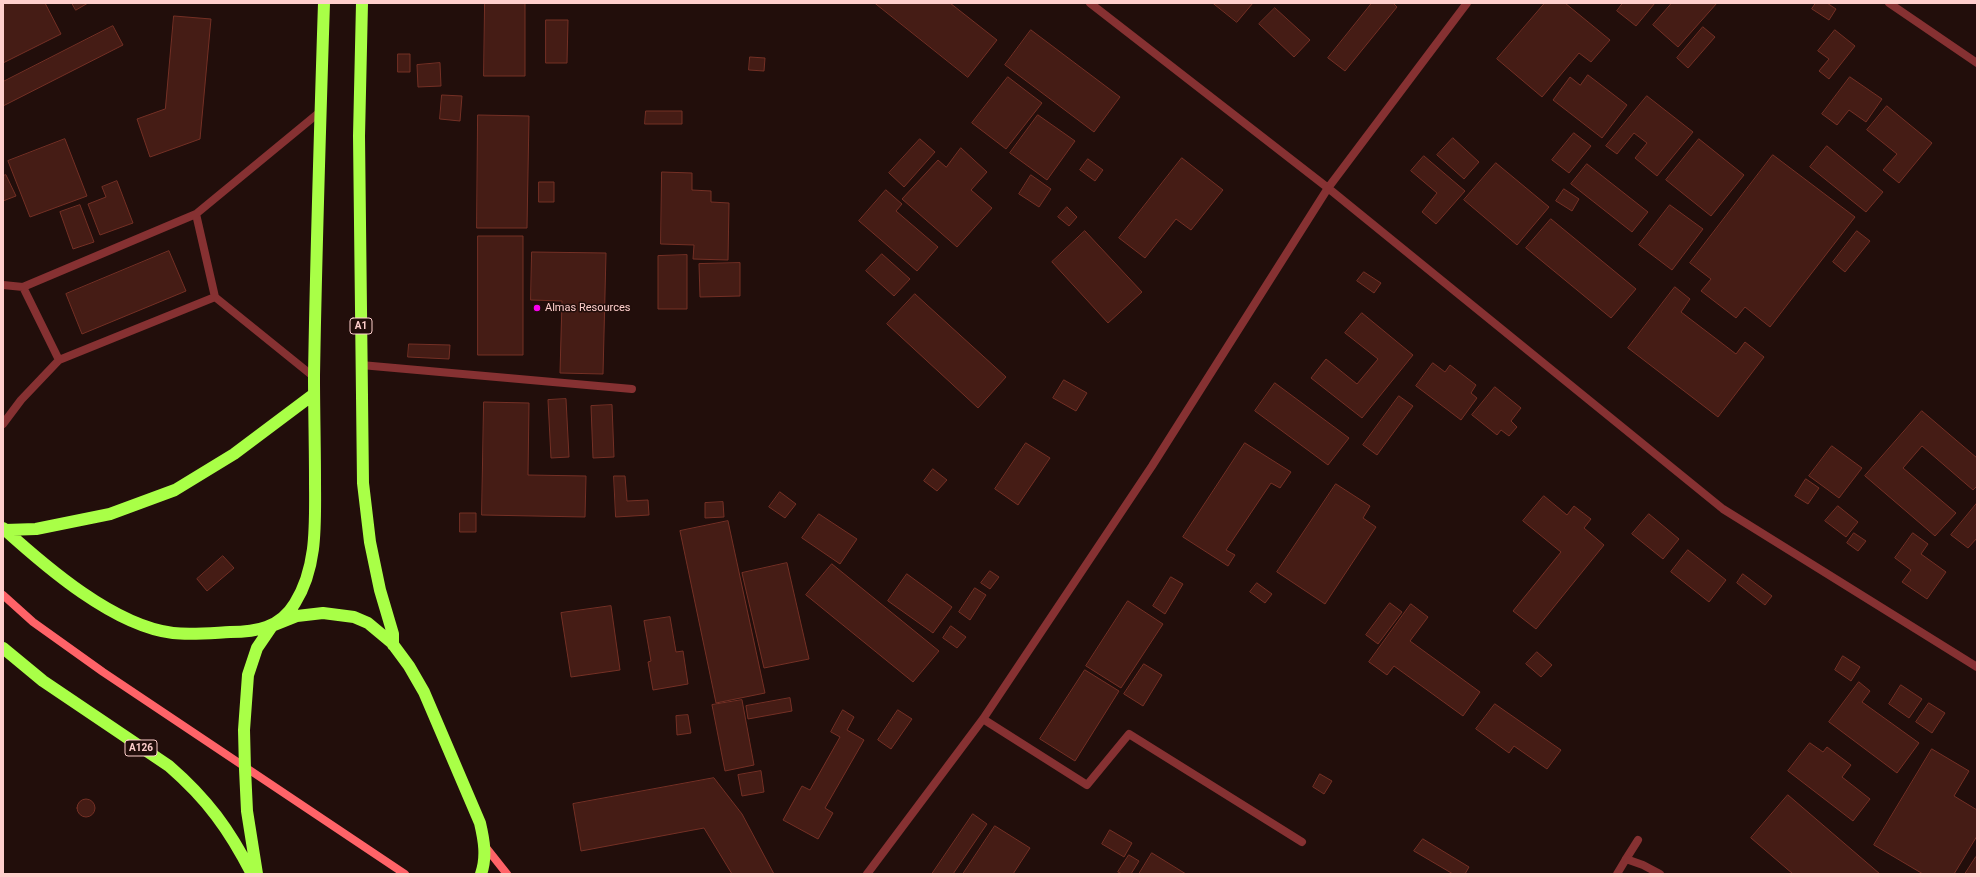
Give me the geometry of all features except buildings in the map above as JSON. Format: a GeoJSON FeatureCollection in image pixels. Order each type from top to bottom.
{"type":"FeatureCollection","features":[{"type":"Feature","properties":{"kind":"highway"},"geometry":{"type":"LineString","coordinates":[[257,874],[246,792],[244,742],[245,701],[248,675],[252,659],[272,626],[288,614],[296,602],[306,578],[312,555],[315,532],[314,377],[324,3]]}},
{"type":"Feature","properties":{"kind":"highway","name":"A1"},"geometry":{"type":"LineString","coordinates":[[362,3],[359,136],[362,463],[366,514],[374,567],[393,634],[393,645]]}},
{"type":"Feature","properties":{"kind":"highway"},"geometry":{"type":"LineString","coordinates":[[4,529],[36,529],[110,514],[175,490],[234,454],[314,394]]}},
{"type":"Feature","properties":{"kind":"highway"},"geometry":{"type":"LineString","coordinates":[[4,529],[66,583],[122,616],[152,629],[174,633],[250,632],[272,626],[297,616],[323,613],[354,617],[368,624],[393,645],[409,666],[424,692],[476,810],[483,835],[484,845],[484,859],[481,874]]}},
{"type":"Feature","properties":{"kind":"highway","name":"A126"},"geometry":{"type":"LineString","coordinates":[[3,648],[43,681],[169,766],[181,776],[216,812],[252,874]]}},
{"type":"Feature","properties":{"kind":"main road"},"geometry":{"type":"LineString","coordinates":[[3,595],[33,622],[103,672],[405,874]]}},
{"type":"Feature","properties":{"kind":"main road"},"geometry":{"type":"LineString","coordinates":[[484,845],[508,874]]}},
{"type":"Feature","properties":{"kind":"street"},"geometry":{"type":"LineString","coordinates":[[1090,3],[1328,188],[1723,509],[1977,666]]}},
{"type":"Feature","properties":{"kind":"street"},"geometry":{"type":"LineString","coordinates":[[867,874],[983,719],[1152,466],[1328,188],[1467,3]]}},
{"type":"Feature","properties":{"kind":"street"},"geometry":{"type":"LineString","coordinates":[[1889,3],[1977,63]]}},
{"type":"Feature","properties":{"kind":"street"},"geometry":{"type":"LineString","coordinates":[[3,285],[23,287],[196,214],[321,111]]}},
{"type":"Feature","properties":{"kind":"street"},"geometry":{"type":"LineString","coordinates":[[196,214],[215,297],[314,377]]}},
{"type":"Feature","properties":{"kind":"street"},"geometry":{"type":"LineString","coordinates":[[23,287],[59,360]]}},
{"type":"Feature","properties":{"kind":"street"},"geometry":{"type":"LineString","coordinates":[[3,424],[21,400],[59,360],[215,297]]}},
{"type":"Feature","properties":{"kind":"street"},"geometry":{"type":"LineString","coordinates":[[361,365],[632,389]]}},
{"type":"Feature","properties":{"kind":"street"},"geometry":{"type":"LineString","coordinates":[[983,719],[1087,785],[1130,734],[1302,842]]}},
{"type":"Feature","properties":{"kind":"street"},"geometry":{"type":"LineString","coordinates":[[1617,874],[1638,840]]}},
{"type":"Feature","properties":{"kind":"street"},"geometry":{"type":"LineString","coordinates":[[1626,859],[1643,865],[1660,874]]}},
{"type":"Feature","properties":{"kind":"place","name":"Almas Resources"},"geometry":{"type":"Point","coordinates":[537,308]}}]}
